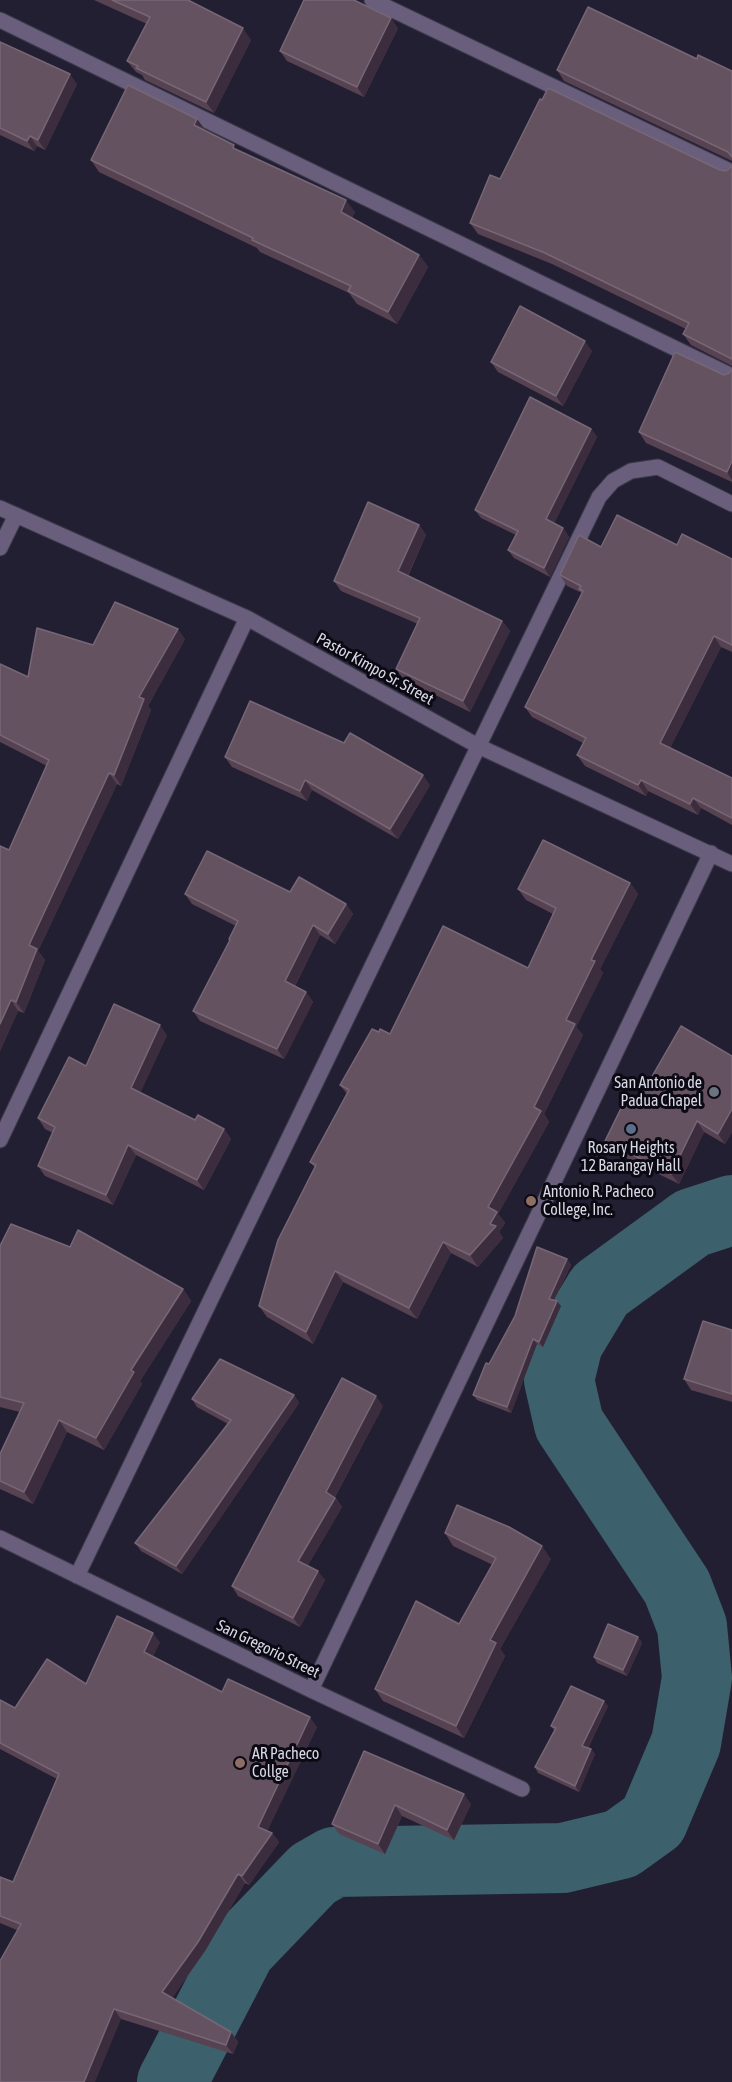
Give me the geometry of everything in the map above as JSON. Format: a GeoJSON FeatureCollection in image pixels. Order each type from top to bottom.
{"type":"FeatureCollection","features":[{"type":"Feature","properties":{"kind":"street"},"geometry":{"type":"LineString","coordinates":[[372,0],[732,172]]}},
{"type":"Feature","properties":{"kind":"street"},"geometry":{"type":"LineString","coordinates":[[0,20],[732,376]]}},
{"type":"Feature","properties":{"kind":"street"},"geometry":{"type":"LineString","coordinates":[[77,1576],[599,497],[613,481],[631,471],[658,467],[732,504]]}},
{"type":"Feature","properties":{"kind":"street","name":"Pastor Kimpo Sr. Street"},"geometry":{"type":"LineString","coordinates":[[0,507],[247,618],[478,746],[732,864]]}},
{"type":"Feature","properties":{"kind":"street"},"geometry":{"type":"LineString","coordinates":[[0,548],[16,515]]}},
{"type":"Feature","properties":{"kind":"street"},"geometry":{"type":"LineString","coordinates":[[0,1140],[247,618]]}},
{"type":"Feature","properties":{"kind":"street"},"geometry":{"type":"LineString","coordinates":[[311,1690],[711,854]]}},
{"type":"Feature","properties":{"kind":"street","name":"San Gregorio Street"},"geometry":{"type":"LineString","coordinates":[[0,1538],[311,1690],[522,1789]]}},
{"type":"Feature","properties":{"kind":"building"},"geometry":{"type":"Polygon","coordinates":[[[112,0],[188,0],[243,28],[206,102],[136,68],[138,66],[127,61],[150,17],[112,0]]]}},
{"type":"Feature","properties":{"kind":"building"},"geometry":{"type":"Polygon","coordinates":[[[304,0],[354,0],[391,18],[357,87],[280,51],[304,0]]]}},
{"type":"Feature","properties":{"kind":"building"},"geometry":{"type":"Polygon","coordinates":[[[588,7],[697,59],[698,55],[732,71],[732,157],[728,152],[557,70],[588,7]]]}},
{"type":"Feature","properties":{"kind":"building"},"geometry":{"type":"Polygon","coordinates":[[[0,42],[70,74],[38,140],[30,136],[27,141],[0,128],[0,42]]]}},
{"type":"Feature","properties":{"kind":"building"},"geometry":{"type":"Polygon","coordinates":[[[128,85],[197,119],[194,125],[234,145],[233,148],[346,200],[341,212],[419,255],[388,312],[348,291],[351,286],[91,160],[128,85]]]}},
{"type":"Feature","properties":{"kind":"building"},"geometry":{"type":"Polygon","coordinates":[[[548,88],[720,170],[726,171],[732,166],[732,359],[683,334],[689,323],[545,253],[470,223],[490,175],[500,179],[540,99],[542,100],[548,88]]]}},
{"type":"Feature","properties":{"kind":"building"},"geometry":{"type":"Polygon","coordinates":[[[520,306],[585,341],[556,396],[491,362],[520,306]]]}},
{"type":"Feature","properties":{"kind":"building"},"geometry":{"type":"Polygon","coordinates":[[[675,352],[724,375],[732,370],[732,461],[727,472],[639,432],[675,352]]]}},
{"type":"Feature","properties":{"kind":"building"},"geometry":{"type":"Polygon","coordinates":[[[530,397],[591,429],[546,519],[563,528],[544,568],[508,550],[518,531],[475,510],[530,397]]]}},
{"type":"Feature","properties":{"kind":"building"},"geometry":{"type":"Polygon","coordinates":[[[368,502],[419,525],[398,571],[502,621],[463,701],[396,669],[420,618],[334,581],[368,502]]]}},
{"type":"Feature","properties":{"kind":"building"},"geometry":{"type":"Polygon","coordinates":[[[617,515],[677,545],[682,534],[732,559],[732,645],[714,636],[660,743],[732,778],[732,818],[693,798],[690,804],[641,780],[638,785],[577,755],[586,738],[525,707],[583,591],[579,589],[581,586],[560,575],[579,535],[601,547],[617,515]]]}},
{"type":"Feature","properties":{"kind":"building"},"geometry":{"type":"Polygon","coordinates":[[[115,602],[178,629],[139,697],[144,699],[114,775],[109,773],[29,945],[37,949],[16,1002],[11,1000],[0,1024],[0,846],[9,850],[49,760],[0,735],[0,664],[28,677],[37,628],[93,645],[115,602]]]}},
{"type":"Feature","properties":{"kind":"building"},"geometry":{"type":"Polygon","coordinates":[[[250,701],[344,743],[350,733],[423,775],[390,829],[305,780],[300,791],[225,757],[250,701]]]}},
{"type":"Feature","properties":{"kind":"building"},"geometry":{"type":"Polygon","coordinates":[[[543,840],[630,883],[591,960],[595,961],[566,1020],[575,1024],[534,1107],[541,1111],[488,1207],[497,1212],[490,1224],[496,1226],[470,1255],[443,1242],[409,1308],[335,1271],[306,1332],[259,1306],[278,1240],[316,1165],[310,1162],[349,1090],[340,1085],[372,1029],[379,1032],[380,1029],[390,1034],[443,926],[528,968],[556,908],[518,889],[543,840]]]}},
{"type":"Feature","properties":{"kind":"building"},"geometry":{"type":"Polygon","coordinates":[[[207,851],[290,892],[299,877],[346,904],[328,934],[313,925],[285,981],[306,992],[277,1049],[193,1011],[238,921],[185,894],[207,851]]]}},
{"type":"Feature","properties":{"kind":"building"},"geometry":{"type":"Polygon","coordinates":[[[114,1004],[160,1025],[131,1088],[195,1120],[198,1115],[224,1129],[197,1180],[128,1145],[106,1195],[38,1166],[55,1127],[38,1118],[69,1057],[86,1066],[114,1004]]]}},
{"type":"Feature","properties":{"kind":"building"},"geometry":{"type":"Polygon","coordinates":[[[681,1026],[732,1056],[732,1109],[718,1134],[697,1121],[671,1174],[605,1141],[628,1094],[639,1099],[681,1026]]]}},
{"type":"Feature","properties":{"kind":"building"},"geometry":{"type":"Polygon","coordinates":[[[11,1224],[70,1247],[78,1230],[183,1289],[131,1370],[134,1372],[96,1438],[59,1420],[24,1492],[0,1481],[0,1454],[24,1403],[0,1397],[0,1246],[11,1224]]]}},
{"type":"Feature","properties":{"kind":"building"},"geometry":{"type":"Polygon","coordinates":[[[537,1247],[567,1259],[549,1299],[557,1301],[539,1342],[533,1339],[507,1407],[473,1395],[486,1363],[489,1364],[515,1316],[537,1247]]]}},
{"type":"Feature","properties":{"kind":"building"},"geometry":{"type":"Polygon","coordinates":[[[703,1321],[732,1330],[732,1394],[684,1379],[703,1321]]]}},
{"type":"Feature","properties":{"kind":"building"},"geometry":{"type":"Polygon","coordinates":[[[220,1359],[294,1395],[176,1566],[135,1543],[231,1420],[192,1399],[220,1359]]]}},
{"type":"Feature","properties":{"kind":"building"},"geometry":{"type":"Polygon","coordinates":[[[342,1378],[376,1396],[326,1492],[335,1498],[298,1561],[318,1571],[293,1618],[232,1586],[342,1378]]]}},
{"type":"Feature","properties":{"kind":"building"},"geometry":{"type":"Polygon","coordinates":[[[457,1505],[509,1527],[542,1546],[490,1640],[496,1643],[456,1726],[375,1689],[416,1601],[459,1624],[496,1558],[445,1533],[457,1505]]]}},
{"type":"Feature","properties":{"kind":"building"},"geometry":{"type":"Polygon","coordinates":[[[117,1616],[153,1633],[144,1652],[222,1692],[228,1679],[310,1717],[258,1827],[272,1833],[242,1876],[238,1874],[198,1942],[162,1992],[231,2032],[226,2045],[114,2009],[84,2082],[0,2082],[0,1961],[21,1924],[0,1916],[0,1877],[13,1882],[59,1774],[0,1743],[0,1700],[15,1708],[47,1659],[86,1684],[117,1616]]]}},
{"type":"Feature","properties":{"kind":"building"},"geometry":{"type":"Polygon","coordinates":[[[608,1624],[638,1637],[623,1670],[594,1657],[608,1624]]]}},
{"type":"Feature","properties":{"kind":"building"},"geometry":{"type":"Polygon","coordinates":[[[571,1686],[604,1701],[582,1746],[591,1749],[575,1786],[535,1767],[556,1728],[551,1726],[571,1686]]]}},
{"type":"Feature","properties":{"kind":"building"},"geometry":{"type":"Polygon","coordinates":[[[364,1751],[464,1794],[447,1830],[395,1805],[378,1844],[332,1824],[364,1751]]]}},
{"type":"Feature","properties":{"kind":"waterway"},"geometry":{"type":"LineString","coordinates":[[172,2082],[241,1949],[313,1874],[334,1862],[563,1858],[621,1844],[653,1821],[686,1743],[697,1678],[692,1626],[677,1587],[569,1424],[559,1380],[568,1343],[600,1290],[692,1223],[732,1210]]}},
{"type":"Feature","properties":{"kind":"place","name":"San Antonio de Padua Chapel"},"geometry":{"type":"Point","coordinates":[714,1092]}},
{"type":"Feature","properties":{"kind":"place","name":"Rosary Heights 12 Barangay Hall"},"geometry":{"type":"Point","coordinates":[631,1129]}},
{"type":"Feature","properties":{"kind":"place","name":"Antonio R. Pacheco College, Inc."},"geometry":{"type":"Point","coordinates":[531,1201]}},
{"type":"Feature","properties":{"kind":"place","name":"AR Pacheco Collge"},"geometry":{"type":"Point","coordinates":[240,1763]}}]}
